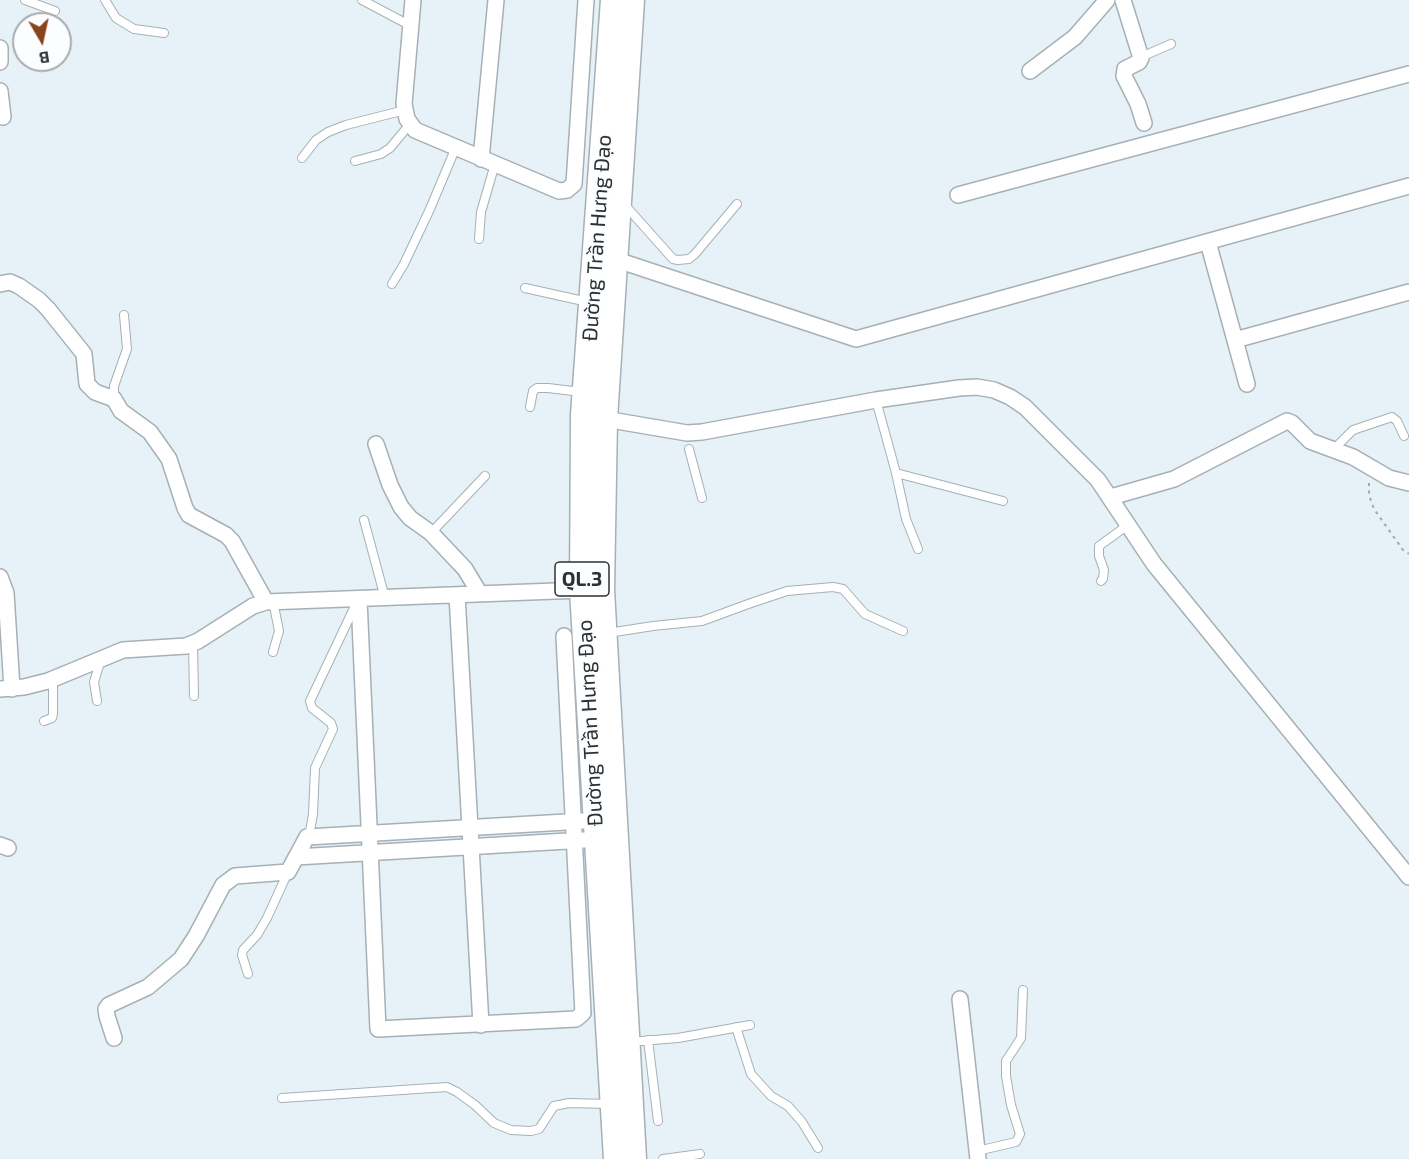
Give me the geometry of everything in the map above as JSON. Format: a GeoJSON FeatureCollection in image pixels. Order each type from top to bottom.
{"type":"FeatureCollection","features":[{"type":"Feature","properties":{"kind":"highway","name":"Đường Trần Hưng Đạo"},"geometry":{"type":"LineString","coordinates":[[613,0],[592,303],[591,409],[582,590],[585,831],[621,1103],[634,1159]]}},
{"type":"Feature","properties":{"kind":"highway","name":"Đường Trần Hưng Đạo"},"geometry":{"type":"LineString","coordinates":[[616,1159],[621,1103],[638,1041],[604,634],[591,409],[614,259],[632,0]]}},
{"type":"Feature","properties":{"kind":"street"},"geometry":{"type":"LineString","coordinates":[[413,0],[408,117],[415,130],[560,191],[567,190],[574,184],[586,0]]}},
{"type":"Feature","properties":{"kind":"street"},"geometry":{"type":"LineString","coordinates":[[488,162],[496,0]]}},
{"type":"Feature","properties":{"kind":"street"},"geometry":{"type":"LineString","coordinates":[[1030,71],[1075,37],[1107,0]]}},
{"type":"Feature","properties":{"kind":"street"},"geometry":{"type":"LineString","coordinates":[[1123,0],[1141,57],[1139,62],[1125,69],[1124,76],[1138,104],[1144,123]]}},
{"type":"Feature","properties":{"kind":"street"},"geometry":{"type":"LineString","coordinates":[[0,48],[0,62]]}},
{"type":"Feature","properties":{"kind":"street"},"geometry":{"type":"LineString","coordinates":[[958,195],[1409,74]]}},
{"type":"Feature","properties":{"kind":"street"},"geometry":{"type":"LineString","coordinates":[[0,91],[3,117]]}},
{"type":"Feature","properties":{"kind":"street"},"geometry":{"type":"LineString","coordinates":[[614,259],[856,339],[1409,186]]}},
{"type":"Feature","properties":{"kind":"street"},"geometry":{"type":"LineString","coordinates":[[1208,242],[1247,384]]}},
{"type":"Feature","properties":{"kind":"street"},"geometry":{"type":"LineString","coordinates":[[0,284],[10,282],[39,300],[84,354],[87,384],[95,392],[114,399],[121,411],[150,432],[164,450],[189,515],[226,535],[232,541],[269,601]]}},
{"type":"Feature","properties":{"kind":"street"},"geometry":{"type":"LineString","coordinates":[[1235,340],[1409,292]]}},
{"type":"Feature","properties":{"kind":"street"},"geometry":{"type":"LineString","coordinates":[[591,409],[688,441],[702,432],[876,400],[959,388],[977,387],[994,390],[1010,397],[1025,407],[1091,472],[1111,497],[1154,564],[1409,877]]}},
{"type":"Feature","properties":{"kind":"street"},"geometry":{"type":"LineString","coordinates":[[1111,497],[1174,479],[1287,421],[1310,441],[1353,458],[1389,478],[1409,483]]}},
{"type":"Feature","properties":{"kind":"street"},"geometry":{"type":"LineString","coordinates":[[376,444],[390,485],[401,507],[416,524],[431,533],[465,569],[480,594]]}},
{"type":"Feature","properties":{"kind":"street"},"geometry":{"type":"LineString","coordinates":[[0,577],[6,593],[4,690],[52,679],[123,650],[174,648],[193,643],[253,606],[269,601],[582,590]]}},
{"type":"Feature","properties":{"kind":"street"},"geometry":{"type":"LineString","coordinates":[[457,595],[481,1025]]}},
{"type":"Feature","properties":{"kind":"street"},"geometry":{"type":"LineString","coordinates":[[359,599],[378,1029],[576,1019],[583,1013],[585,831],[564,636]]}},
{"type":"Feature","properties":{"kind":"street"},"geometry":{"type":"LineString","coordinates":[[114,1038],[106,1016],[106,1009],[109,1005],[148,987],[181,959],[223,885],[235,876],[288,872],[307,837],[470,828],[585,831]]}},
{"type":"Feature","properties":{"kind":"street"},"geometry":{"type":"LineString","coordinates":[[296,857],[471,847],[585,831]]}},
{"type":"Feature","properties":{"kind":"street"},"geometry":{"type":"LineString","coordinates":[[960,999],[977,1155]]}},
{"type":"Feature","properties":{"kind":"lane"},"geometry":{"type":"LineString","coordinates":[[25,0],[54,11]]}},
{"type":"Feature","properties":{"kind":"lane"},"geometry":{"type":"LineString","coordinates":[[105,0],[116,18],[134,29],[164,33]]}},
{"type":"Feature","properties":{"kind":"lane"},"geometry":{"type":"LineString","coordinates":[[362,0],[411,26]]}},
{"type":"Feature","properties":{"kind":"lane"},"geometry":{"type":"LineString","coordinates":[[1141,57],[1171,44]]}},
{"type":"Feature","properties":{"kind":"lane"},"geometry":{"type":"LineString","coordinates":[[302,158],[316,140],[346,125],[408,117]]}},
{"type":"Feature","properties":{"kind":"lane"},"geometry":{"type":"LineString","coordinates":[[355,161],[381,154],[390,148],[408,117]]}},
{"type":"Feature","properties":{"kind":"lane"},"geometry":{"type":"LineString","coordinates":[[392,284],[426,218],[456,147]]}},
{"type":"Feature","properties":{"kind":"lane"},"geometry":{"type":"LineString","coordinates":[[479,239],[488,162]]}},
{"type":"Feature","properties":{"kind":"lane"},"geometry":{"type":"LineString","coordinates":[[618,198],[673,259],[678,260],[689,259],[695,254],[737,204]]}},
{"type":"Feature","properties":{"kind":"lane"},"geometry":{"type":"LineString","coordinates":[[525,288],[592,303]]}},
{"type":"Feature","properties":{"kind":"lane"},"geometry":{"type":"LineString","coordinates":[[114,399],[114,386],[127,349],[124,315]]}},
{"type":"Feature","properties":{"kind":"lane"},"geometry":{"type":"LineString","coordinates":[[530,407],[533,391],[537,388],[548,388],[591,409]]}},
{"type":"Feature","properties":{"kind":"lane"},"geometry":{"type":"LineString","coordinates":[[876,400],[906,519],[918,549]]}},
{"type":"Feature","properties":{"kind":"lane"},"geometry":{"type":"LineString","coordinates":[[1333,450],[1353,430],[1392,417],[1404,436]]}},
{"type":"Feature","properties":{"kind":"lane"},"geometry":{"type":"LineString","coordinates":[[688,441],[702,498]]}},
{"type":"Feature","properties":{"kind":"lane"},"geometry":{"type":"LineString","coordinates":[[896,473],[1003,501]]}},
{"type":"Feature","properties":{"kind":"lane"},"geometry":{"type":"LineString","coordinates":[[431,533],[485,476]]}},
{"type":"Feature","properties":{"kind":"lane"},"geometry":{"type":"LineString","coordinates":[[364,520],[385,598]]}},
{"type":"Feature","properties":{"kind":"lane"},"geometry":{"type":"LineString","coordinates":[[1101,581],[1104,570],[1099,556],[1099,546],[1128,525]]}},
{"type":"Feature","properties":{"kind":"lane"},"geometry":{"type":"LineString","coordinates":[[604,634],[702,621],[787,591],[834,587],[843,589],[865,614],[903,631]]}},
{"type":"Feature","properties":{"kind":"lane"},"geometry":{"type":"LineString","coordinates":[[307,837],[313,814],[315,768],[333,729],[331,723],[312,708],[310,701],[359,599]]}},
{"type":"Feature","properties":{"kind":"lane"},"geometry":{"type":"LineString","coordinates":[[269,601],[279,631],[273,652]]}},
{"type":"Feature","properties":{"kind":"lane"},"geometry":{"type":"LineString","coordinates":[[193,643],[194,696]]}},
{"type":"Feature","properties":{"kind":"lane"},"geometry":{"type":"LineString","coordinates":[[97,702],[94,682],[101,658]]}},
{"type":"Feature","properties":{"kind":"lane"},"geometry":{"type":"LineString","coordinates":[[44,721],[52,718],[53,714],[52,679]]}},
{"type":"Feature","properties":{"kind":"lane"},"geometry":{"type":"LineString","coordinates":[[248,974],[242,955],[243,950],[257,935],[288,872]]}},
{"type":"Feature","properties":{"kind":"lane"},"geometry":{"type":"LineString","coordinates":[[977,1155],[1016,1142],[1020,1134],[1011,1105],[1006,1061],[1021,1038],[1023,990]]}},
{"type":"Feature","properties":{"kind":"lane"},"geometry":{"type":"LineString","coordinates":[[658,1121],[638,1041],[678,1038],[750,1025]]}},
{"type":"Feature","properties":{"kind":"lane"},"geometry":{"type":"LineString","coordinates":[[736,1027],[752,1074],[771,1096],[788,1106],[802,1122],[818,1148]]}},
{"type":"Feature","properties":{"kind":"lane"},"geometry":{"type":"LineString","coordinates":[[282,1098],[447,1087],[475,1105],[494,1123],[511,1130],[531,1131],[539,1128],[554,1106],[569,1103],[621,1103]]}},
{"type":"Feature","properties":{"kind":"lane"},"geometry":{"type":"LineString","coordinates":[[663,1159],[700,1154]]}},
{"type":"Feature","properties":{"kind":"path"},"geometry":{"type":"LineString","coordinates":[[1372,468],[1369,495],[1374,509],[1403,550],[1409,554]]}}]}
